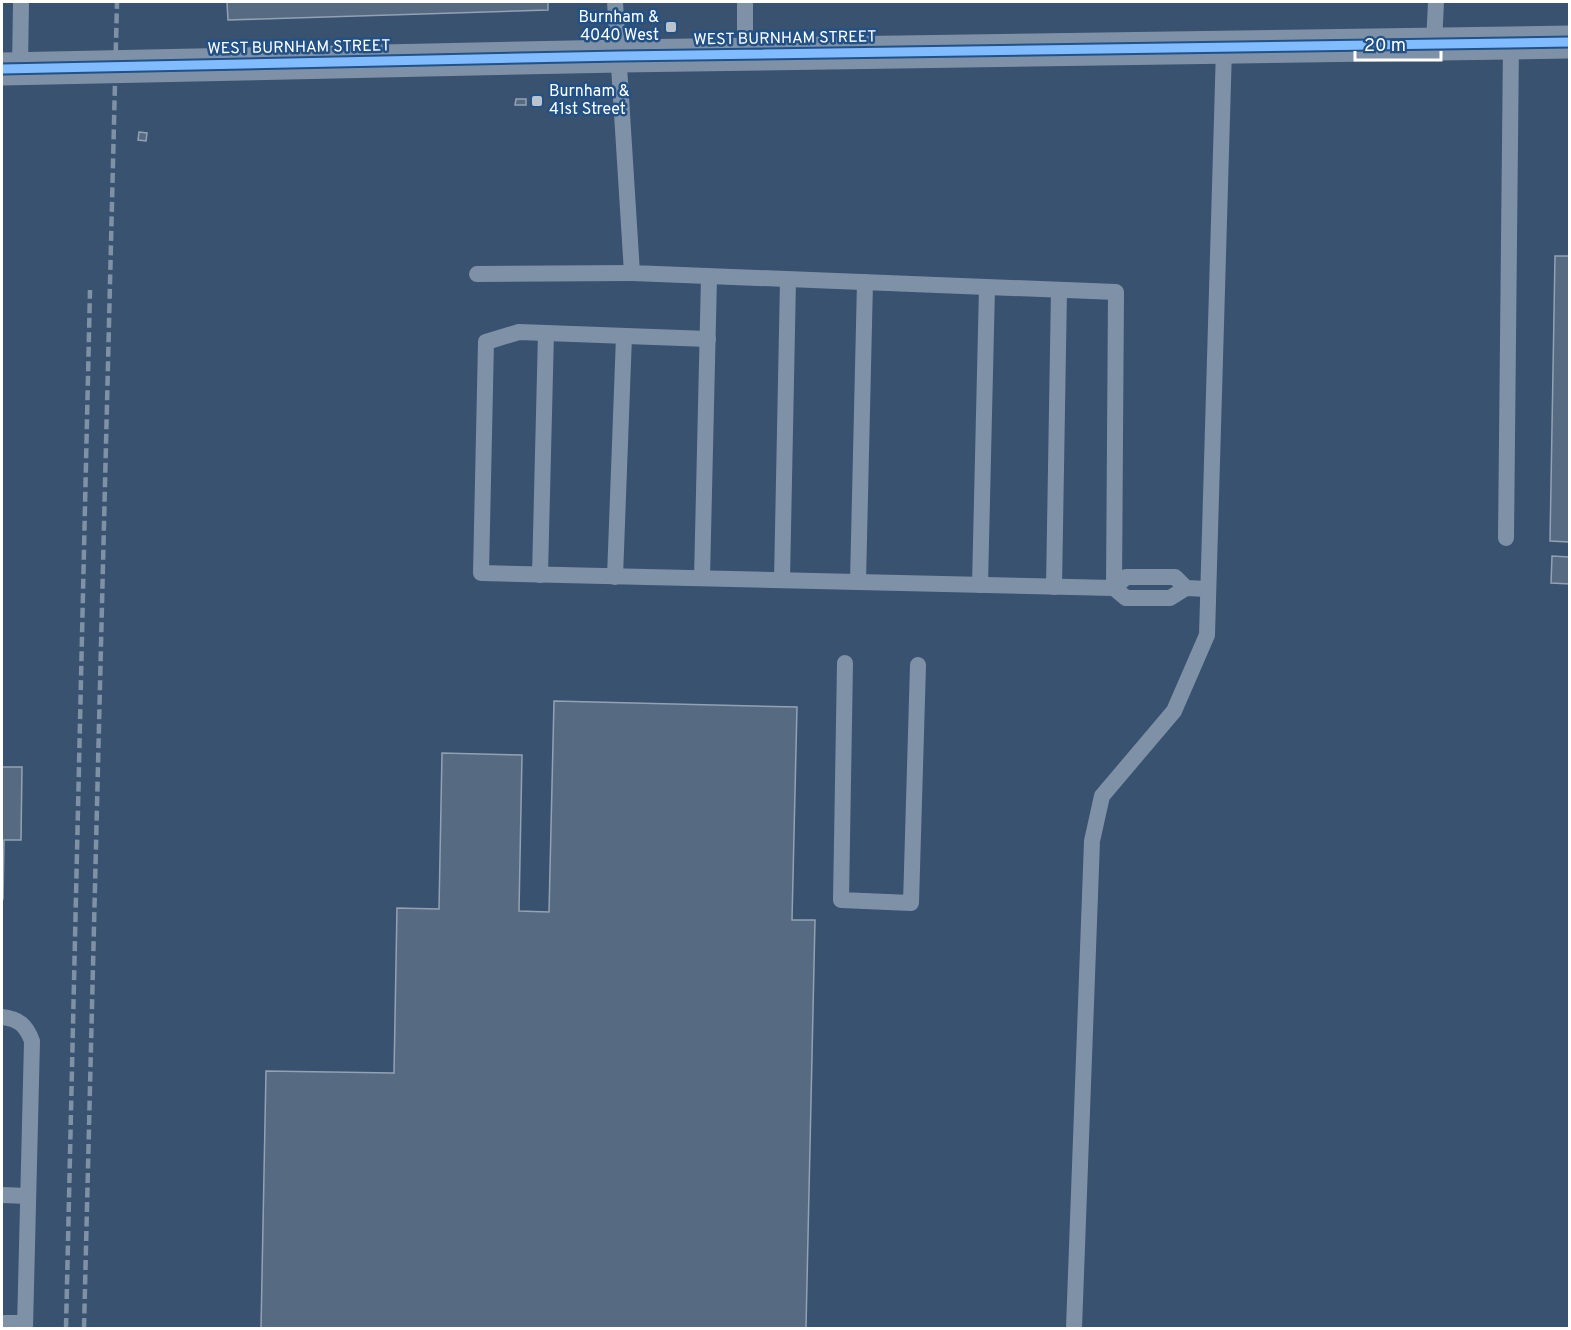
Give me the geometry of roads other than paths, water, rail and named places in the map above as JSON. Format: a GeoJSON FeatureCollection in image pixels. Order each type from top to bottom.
{"type":"FeatureCollection","features":[{"type":"Feature","properties":{"kind":"street","name":"WEST BURNHAM STREET"},"geometry":{"type":"LineString","coordinates":[[11,68],[620,56],[1569,42]]}},
{"type":"Feature","properties":{"kind":"lane"},"geometry":{"type":"LineString","coordinates":[[11,68],[21,2]]}},
{"type":"Feature","properties":{"kind":"lane"},"geometry":{"type":"LineString","coordinates":[[620,2],[615,2],[633,273]]}},
{"type":"Feature","properties":{"kind":"lane"},"geometry":{"type":"LineString","coordinates":[[745,2],[745,54]]}},
{"type":"Feature","properties":{"kind":"lane"},"geometry":{"type":"LineString","coordinates":[[1434,44],[1436,2]]}},
{"type":"Feature","properties":{"kind":"lane"},"geometry":{"type":"LineString","coordinates":[[1506,538],[1511,44]]}},
{"type":"Feature","properties":{"kind":"lane"},"geometry":{"type":"LineString","coordinates":[[1074,1329],[1092,841],[1102,795],[1174,711],[1207,635],[1224,48]]}},
{"type":"Feature","properties":{"kind":"lane"},"geometry":{"type":"LineString","coordinates":[[477,274],[633,273],[1116,292],[1114,588]]}},
{"type":"Feature","properties":{"kind":"lane"},"geometry":{"type":"LineString","coordinates":[[702,579],[709,277]]}},
{"type":"Feature","properties":{"kind":"lane"},"geometry":{"type":"LineString","coordinates":[[782,580],[788,280]]}},
{"type":"Feature","properties":{"kind":"lane"},"geometry":{"type":"LineString","coordinates":[[858,582],[865,282]]}},
{"type":"Feature","properties":{"kind":"lane"},"geometry":{"type":"LineString","coordinates":[[980,585],[987,287]]}},
{"type":"Feature","properties":{"kind":"lane"},"geometry":{"type":"LineString","coordinates":[[1054,587],[1059,290]]}},
{"type":"Feature","properties":{"kind":"lane"},"geometry":{"type":"LineString","coordinates":[[708,339],[519,332],[486,342],[481,573],[1114,588],[1126,577],[1175,577],[1186,588],[1208,589]]}},
{"type":"Feature","properties":{"kind":"lane"},"geometry":{"type":"LineString","coordinates":[[540,575],[546,333]]}},
{"type":"Feature","properties":{"kind":"lane"},"geometry":{"type":"LineString","coordinates":[[615,577],[624,336]]}},
{"type":"Feature","properties":{"kind":"lane"},"geometry":{"type":"LineString","coordinates":[[845,663],[841,900],[910,903],[918,665]]}},
{"type":"Feature","properties":{"kind":"lane"},"geometry":{"type":"LineString","coordinates":[[2,1017],[19,1021],[27,1028],[32,1041],[25,1326],[2,1323]]}},
{"type":"Feature","properties":{"kind":"lane"},"geometry":{"type":"LineString","coordinates":[[2,1195],[28,1196]]}},
{"type":"Feature","properties":{"kind":"railway"},"geometry":{"type":"LineString","coordinates":[[84,1328],[117,2]]}},
{"type":"Feature","properties":{"kind":"railway"},"geometry":{"type":"LineString","coordinates":[[66,1328],[90,290]]}},
{"type":"Feature","properties":{"kind":"place","name":"Burnham & 4040 West"},"geometry":{"type":"Point","coordinates":[671,27]}},
{"type":"Feature","properties":{"kind":"place","name":"Burnham & 41st Street"},"geometry":{"type":"Point","coordinates":[537,101]}}]}
